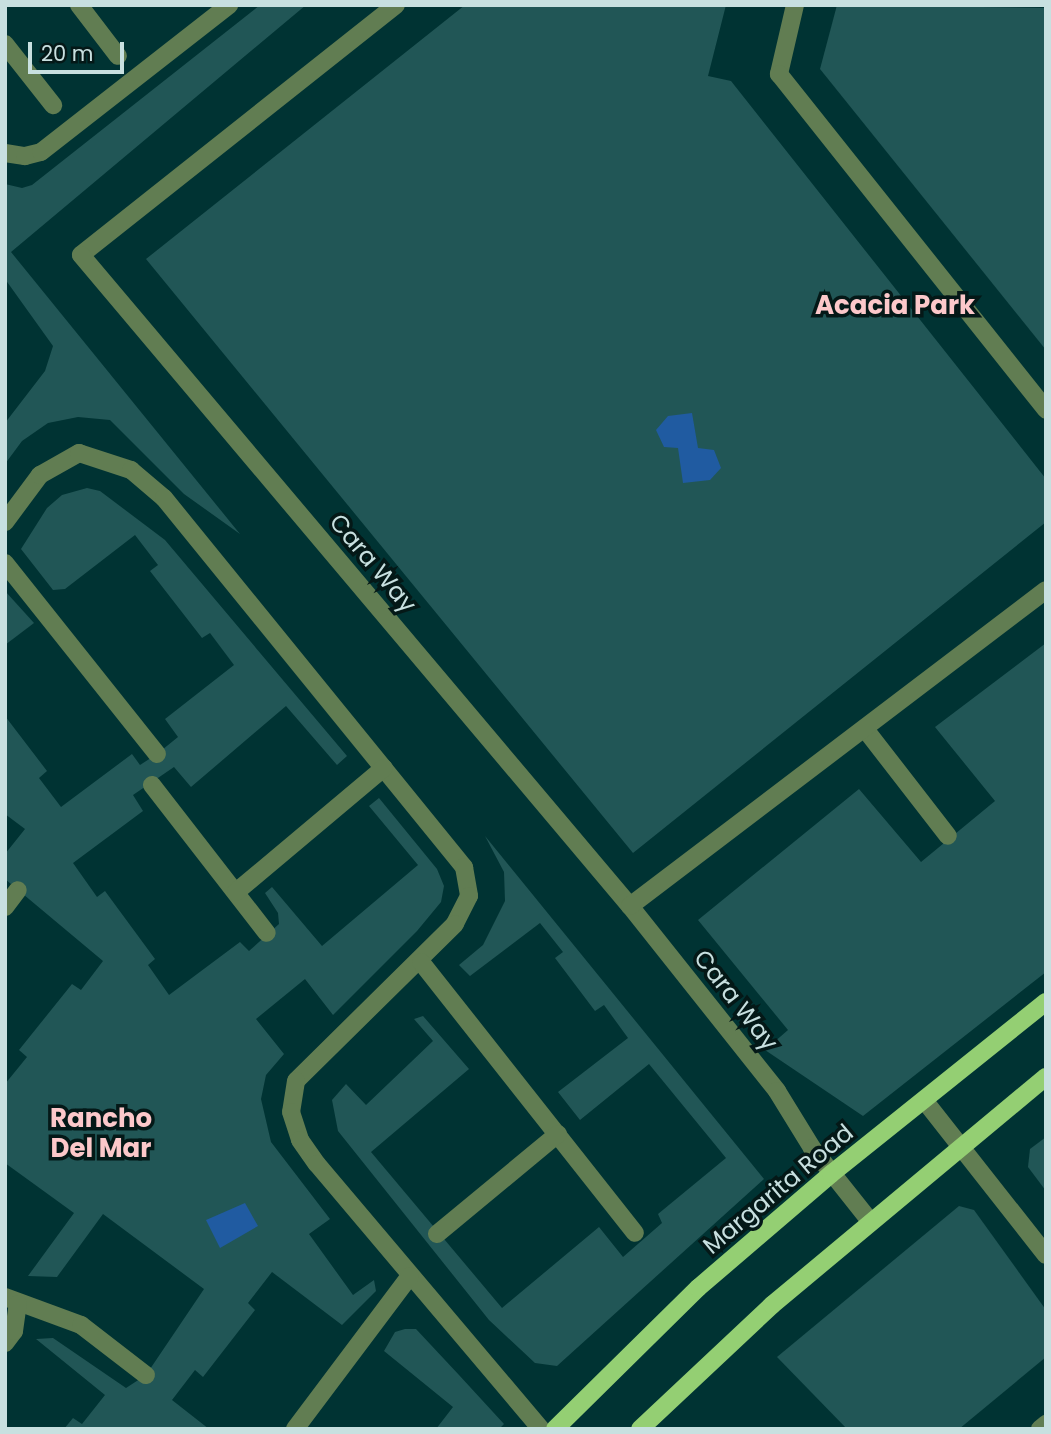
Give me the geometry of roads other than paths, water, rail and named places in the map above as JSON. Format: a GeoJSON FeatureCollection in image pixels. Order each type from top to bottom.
{"type":"FeatureCollection","features":[{"type":"Feature","properties":{"kind":"main road","name":"Margarita Road"},"geometry":{"type":"LineString","coordinates":[[555,1429],[698,1288],[831,1174],[1046,1002]]}},
{"type":"Feature","properties":{"kind":"main road"},"geometry":{"type":"LineString","coordinates":[[640,1429],[772,1305],[1046,1077]]}},
{"type":"Feature","properties":{"kind":"street"},"geometry":{"type":"LineString","coordinates":[[79,5],[118,56]]}},
{"type":"Feature","properties":{"kind":"street"},"geometry":{"type":"LineString","coordinates":[[5,153],[26,156],[41,152],[229,5]]}},
{"type":"Feature","properties":{"kind":"street","name":"Cara Way"},"geometry":{"type":"LineString","coordinates":[[396,5],[81,256],[630,906],[777,1091],[831,1174],[870,1222]]}},
{"type":"Feature","properties":{"kind":"street"},"geometry":{"type":"LineString","coordinates":[[795,5],[779,74],[1046,410]]}},
{"type":"Feature","properties":{"kind":"street"},"geometry":{"type":"LineString","coordinates":[[5,44],[53,105]]}},
{"type":"Feature","properties":{"kind":"street"},"geometry":{"type":"LineString","coordinates":[[5,522],[40,475],[79,453],[131,470],[164,498],[464,867],[469,896],[455,924],[421,962],[296,1081],[291,1112],[300,1140],[317,1164],[541,1429]]}},
{"type":"Feature","properties":{"kind":"street"},"geometry":{"type":"LineString","coordinates":[[5,563],[157,754]]}},
{"type":"Feature","properties":{"kind":"street"},"geometry":{"type":"LineString","coordinates":[[630,906],[1046,590]]}},
{"type":"Feature","properties":{"kind":"street"},"geometry":{"type":"LineString","coordinates":[[865,729],[948,836]]}},
{"type":"Feature","properties":{"kind":"street"},"geometry":{"type":"LineString","coordinates":[[236,892],[383,768]]}},
{"type":"Feature","properties":{"kind":"street"},"geometry":{"type":"LineString","coordinates":[[152,785],[267,933]]}},
{"type":"Feature","properties":{"kind":"street"},"geometry":{"type":"LineString","coordinates":[[5,907],[18,890]]}},
{"type":"Feature","properties":{"kind":"street"},"geometry":{"type":"LineString","coordinates":[[421,962],[635,1233]]}},
{"type":"Feature","properties":{"kind":"street"},"geometry":{"type":"LineString","coordinates":[[925,1100],[1046,1255]]}},
{"type":"Feature","properties":{"kind":"street"},"geometry":{"type":"LineString","coordinates":[[437,1234],[558,1134]]}},
{"type":"Feature","properties":{"kind":"street"},"geometry":{"type":"LineString","coordinates":[[295,1429],[410,1276]]}},
{"type":"Feature","properties":{"kind":"street"},"geometry":{"type":"LineString","coordinates":[[5,1343],[15,1331],[12,1301],[55,1312],[81,1325],[146,1375]]}},
{"type":"Feature","properties":{"kind":"street"},"geometry":{"type":"LineString","coordinates":[[1040,1429],[1046,1424]]}},
{"type":"Feature","properties":{"kind":"water"},"geometry":{"type":"Polygon","coordinates":[[[692,413],[698,448],[714,450],[721,468],[710,480],[683,483],[678,448],[664,447],[656,430],[668,416],[692,413]]]}},
{"type":"Feature","properties":{"kind":"water"},"geometry":{"type":"Polygon","coordinates":[[[245,1203],[258,1226],[220,1248],[206,1220],[245,1203]]]}},
{"type":"Feature","properties":{"kind":"district","name":"Acacia Park"},"geometry":{"type":"Point","coordinates":[895,306]}},
{"type":"Feature","properties":{"kind":"district","name":"Rancho Del Mar"},"geometry":{"type":"Point","coordinates":[101,1134]}}]}
